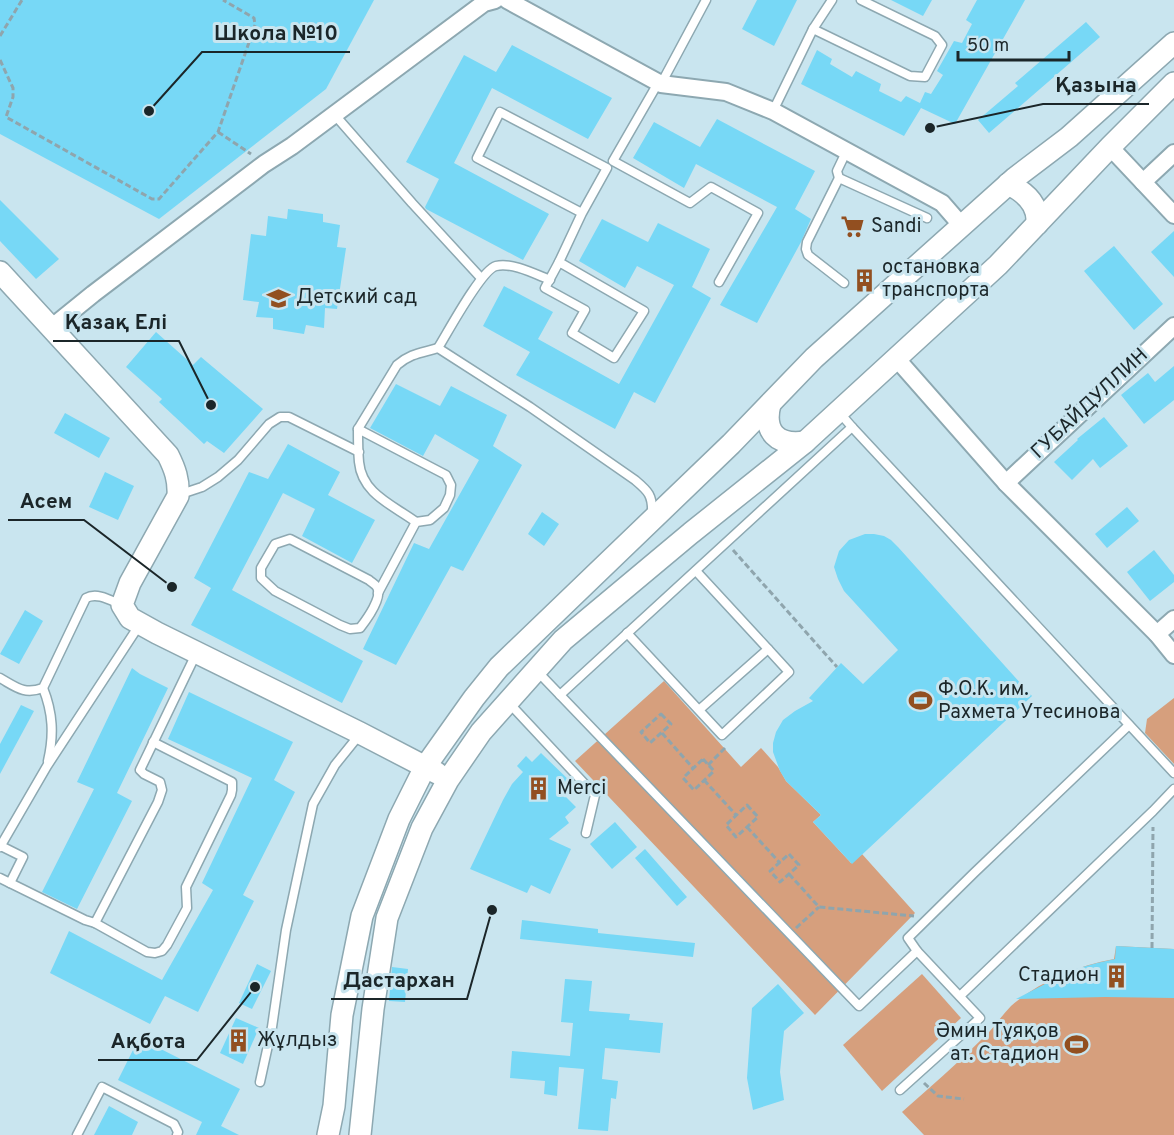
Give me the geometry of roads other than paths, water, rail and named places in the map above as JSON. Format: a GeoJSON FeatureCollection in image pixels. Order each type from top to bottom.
{"type":"FeatureCollection","features":[{"type":"Feature","properties":{"kind":"street"},"geometry":{"type":"LineString","coordinates":[[51,328],[264,164],[484,3],[495,0]]}},
{"type":"Feature","properties":{"kind":"street"},"geometry":{"type":"LineString","coordinates":[[507,0],[660,84],[726,92],[773,111],[942,203],[962,226]]}},
{"type":"Feature","properties":{"kind":"street"},"geometry":{"type":"LineString","coordinates":[[328,1135],[334,1106],[342,1015],[362,916],[399,819],[425,767],[474,698],[499,667],[731,444],[814,358],[1008,184],[1069,137],[1174,43]]}},
{"type":"Feature","properties":{"kind":"street"},"geometry":{"type":"LineString","coordinates":[[360,1135],[373,1009],[387,918],[422,828],[448,780],[481,732],[562,640],[805,442],[998,265],[1174,83]]}},
{"type":"Feature","properties":{"kind":"street"},"geometry":{"type":"LineString","coordinates":[[1110,147],[1174,215]]}},
{"type":"Feature","properties":{"kind":"street"},"geometry":{"type":"LineString","coordinates":[[1143,182],[1174,153]]}},
{"type":"Feature","properties":{"kind":"street"},"geometry":{"type":"LineString","coordinates":[[1008,184],[1030,200],[1037,213],[1037,224]]}},
{"type":"Feature","properties":{"kind":"street"},"geometry":{"type":"LineString","coordinates":[[0,272],[168,455],[177,478],[178,496],[130,583],[122,605],[130,618],[196,654],[360,733],[448,780]]}},
{"type":"Feature","properties":{"kind":"street","name":"ГУБАЙДУЛЛИН"},"geometry":{"type":"LineString","coordinates":[[1006,483],[1174,326]]}},
{"type":"Feature","properties":{"kind":"street"},"geometry":{"type":"LineString","coordinates":[[896,358],[1006,483],[1157,634],[1174,655]]}},
{"type":"Feature","properties":{"kind":"street"},"geometry":{"type":"LineString","coordinates":[[770,404],[768,411],[771,433],[788,443],[805,442]]}},
{"type":"Feature","properties":{"kind":"street"},"geometry":{"type":"LineString","coordinates":[[1157,634],[1174,618]]}},
{"type":"Feature","properties":{"kind":"lane"},"geometry":{"type":"LineString","coordinates":[[559,262],[644,311],[614,358],[572,333],[585,310],[545,288],[582,213],[660,84],[706,0]]}},
{"type":"Feature","properties":{"kind":"lane"},"geometry":{"type":"LineString","coordinates":[[773,111],[813,29],[832,0]]}},
{"type":"Feature","properties":{"kind":"lane"},"geometry":{"type":"LineString","coordinates":[[813,29],[910,76],[924,77],[942,45],[935,36],[861,0]]}},
{"type":"Feature","properties":{"kind":"lane"},"geometry":{"type":"LineString","coordinates":[[582,213],[477,158],[500,112],[690,203],[711,187],[758,213],[719,282]]}},
{"type":"Feature","properties":{"kind":"lane"},"geometry":{"type":"LineString","coordinates":[[334,114],[481,278]]}},
{"type":"Feature","properties":{"kind":"lane"},"geometry":{"type":"LineString","coordinates":[[844,283],[808,255],[806,249],[807,242],[839,178],[837,171],[847,150]]}},
{"type":"Feature","properties":{"kind":"lane"},"geometry":{"type":"LineString","coordinates":[[839,178],[927,218]]}},
{"type":"Feature","properties":{"kind":"lane"},"geometry":{"type":"LineString","coordinates":[[438,348],[481,278],[494,266],[505,265],[523,269],[550,279]]}},
{"type":"Feature","properties":{"kind":"lane"},"geometry":{"type":"LineString","coordinates":[[358,429],[446,475],[451,485],[450,495],[444,508],[430,520],[416,522],[375,495],[367,486],[360,470],[358,452],[358,429],[397,365],[405,357],[438,348],[530,408],[648,491],[652,501],[651,520]]}},
{"type":"Feature","properties":{"kind":"lane"},"geometry":{"type":"LineString","coordinates":[[838,411],[1174,773]]}},
{"type":"Feature","properties":{"kind":"lane"},"geometry":{"type":"LineString","coordinates":[[178,496],[202,487],[218,477],[238,460],[269,424],[280,417],[289,417],[358,452]]}},
{"type":"Feature","properties":{"kind":"lane"},"geometry":{"type":"LineString","coordinates":[[560,695],[852,427]]}},
{"type":"Feature","properties":{"kind":"lane"},"geometry":{"type":"LineString","coordinates":[[378,593],[377,587],[369,580],[290,539],[275,544],[261,568],[261,578],[275,591],[350,629],[360,628],[416,522]]}},
{"type":"Feature","properties":{"kind":"lane"},"geometry":{"type":"LineString","coordinates":[[627,633],[722,735],[789,672],[696,571]]}},
{"type":"Feature","properties":{"kind":"lane"},"geometry":{"type":"LineString","coordinates":[[0,678],[24,691],[43,688],[86,598],[97,595],[122,605]]}},
{"type":"Feature","properties":{"kind":"lane"},"geometry":{"type":"LineString","coordinates":[[10,883],[23,857],[0,847],[47,766],[140,624]]}},
{"type":"Feature","properties":{"kind":"lane"},"geometry":{"type":"LineString","coordinates":[[699,710],[768,649]]}},
{"type":"Feature","properties":{"kind":"lane"},"geometry":{"type":"LineString","coordinates":[[95,923],[158,802],[162,790],[160,783],[140,770],[196,654]]}},
{"type":"Feature","properties":{"kind":"lane"},"geometry":{"type":"LineString","coordinates":[[536,670],[859,1006],[917,951]]}},
{"type":"Feature","properties":{"kind":"lane"},"geometry":{"type":"LineString","coordinates":[[43,688],[51,712],[53,730],[47,766]]}},
{"type":"Feature","properties":{"kind":"lane"},"geometry":{"type":"LineString","coordinates":[[507,702],[595,795],[586,833]]}},
{"type":"Feature","properties":{"kind":"lane"},"geometry":{"type":"LineString","coordinates":[[900,1090],[980,1018],[917,951],[908,938],[1129,725]]}},
{"type":"Feature","properties":{"kind":"lane"},"geometry":{"type":"LineString","coordinates":[[260,1082],[272,1027],[286,930],[313,804],[335,765],[360,733]]}},
{"type":"Feature","properties":{"kind":"lane"},"geometry":{"type":"LineString","coordinates":[[0,878],[95,923],[147,952],[162,951],[187,908],[186,887],[232,790],[232,782],[153,742]]}},
{"type":"Feature","properties":{"kind":"lane"},"geometry":{"type":"LineString","coordinates":[[960,996],[1174,789]]}},
{"type":"Feature","properties":{"kind":"lane"},"geometry":{"type":"LineString","coordinates":[[76,1135],[102,1087],[174,1124],[177,1135]]}},
{"type":"Feature","properties":{"kind":"place","name":"Школа №10"},"geometry":{"type":"Point","coordinates":[149,111]}},
{"type":"Feature","properties":{"kind":"place","name":"Қазына"},"geometry":{"type":"Point","coordinates":[930,128]}},
{"type":"Feature","properties":{"kind":"place","name":"Sandi"},"geometry":{"type":"Point","coordinates":[853,227]}},
{"type":"Feature","properties":{"kind":"place","name":"остановка транспорта"},"geometry":{"type":"Point","coordinates":[864,280]}},
{"type":"Feature","properties":{"kind":"place","name":"Детский сад"},"geometry":{"type":"Point","coordinates":[278,298]}},
{"type":"Feature","properties":{"kind":"place","name":"Қазақ Елі"},"geometry":{"type":"Point","coordinates":[211,405]}},
{"type":"Feature","properties":{"kind":"place","name":"Асем"},"geometry":{"type":"Point","coordinates":[172,587]}},
{"type":"Feature","properties":{"kind":"place","name":"Ф.О.К. им. Рахмета Утесинова"},"geometry":{"type":"Point","coordinates":[920,701]}},
{"type":"Feature","properties":{"kind":"place","name":"Merci"},"geometry":{"type":"Point","coordinates":[539,789]}},
{"type":"Feature","properties":{"kind":"place","name":"Дастархан"},"geometry":{"type":"Point","coordinates":[492,910]}},
{"type":"Feature","properties":{"kind":"place","name":"Стадион"},"geometry":{"type":"Point","coordinates":[1117,976]}},
{"type":"Feature","properties":{"kind":"place","name":"Ақбота"},"geometry":{"type":"Point","coordinates":[255,987]}},
{"type":"Feature","properties":{"kind":"place","name":"Жұлдыз"},"geometry":{"type":"Point","coordinates":[239,1041]}},
{"type":"Feature","properties":{"kind":"place","name":"Әмин Тұяқов ат. Стадион"},"geometry":{"type":"Point","coordinates":[1077,1044]}}]}
